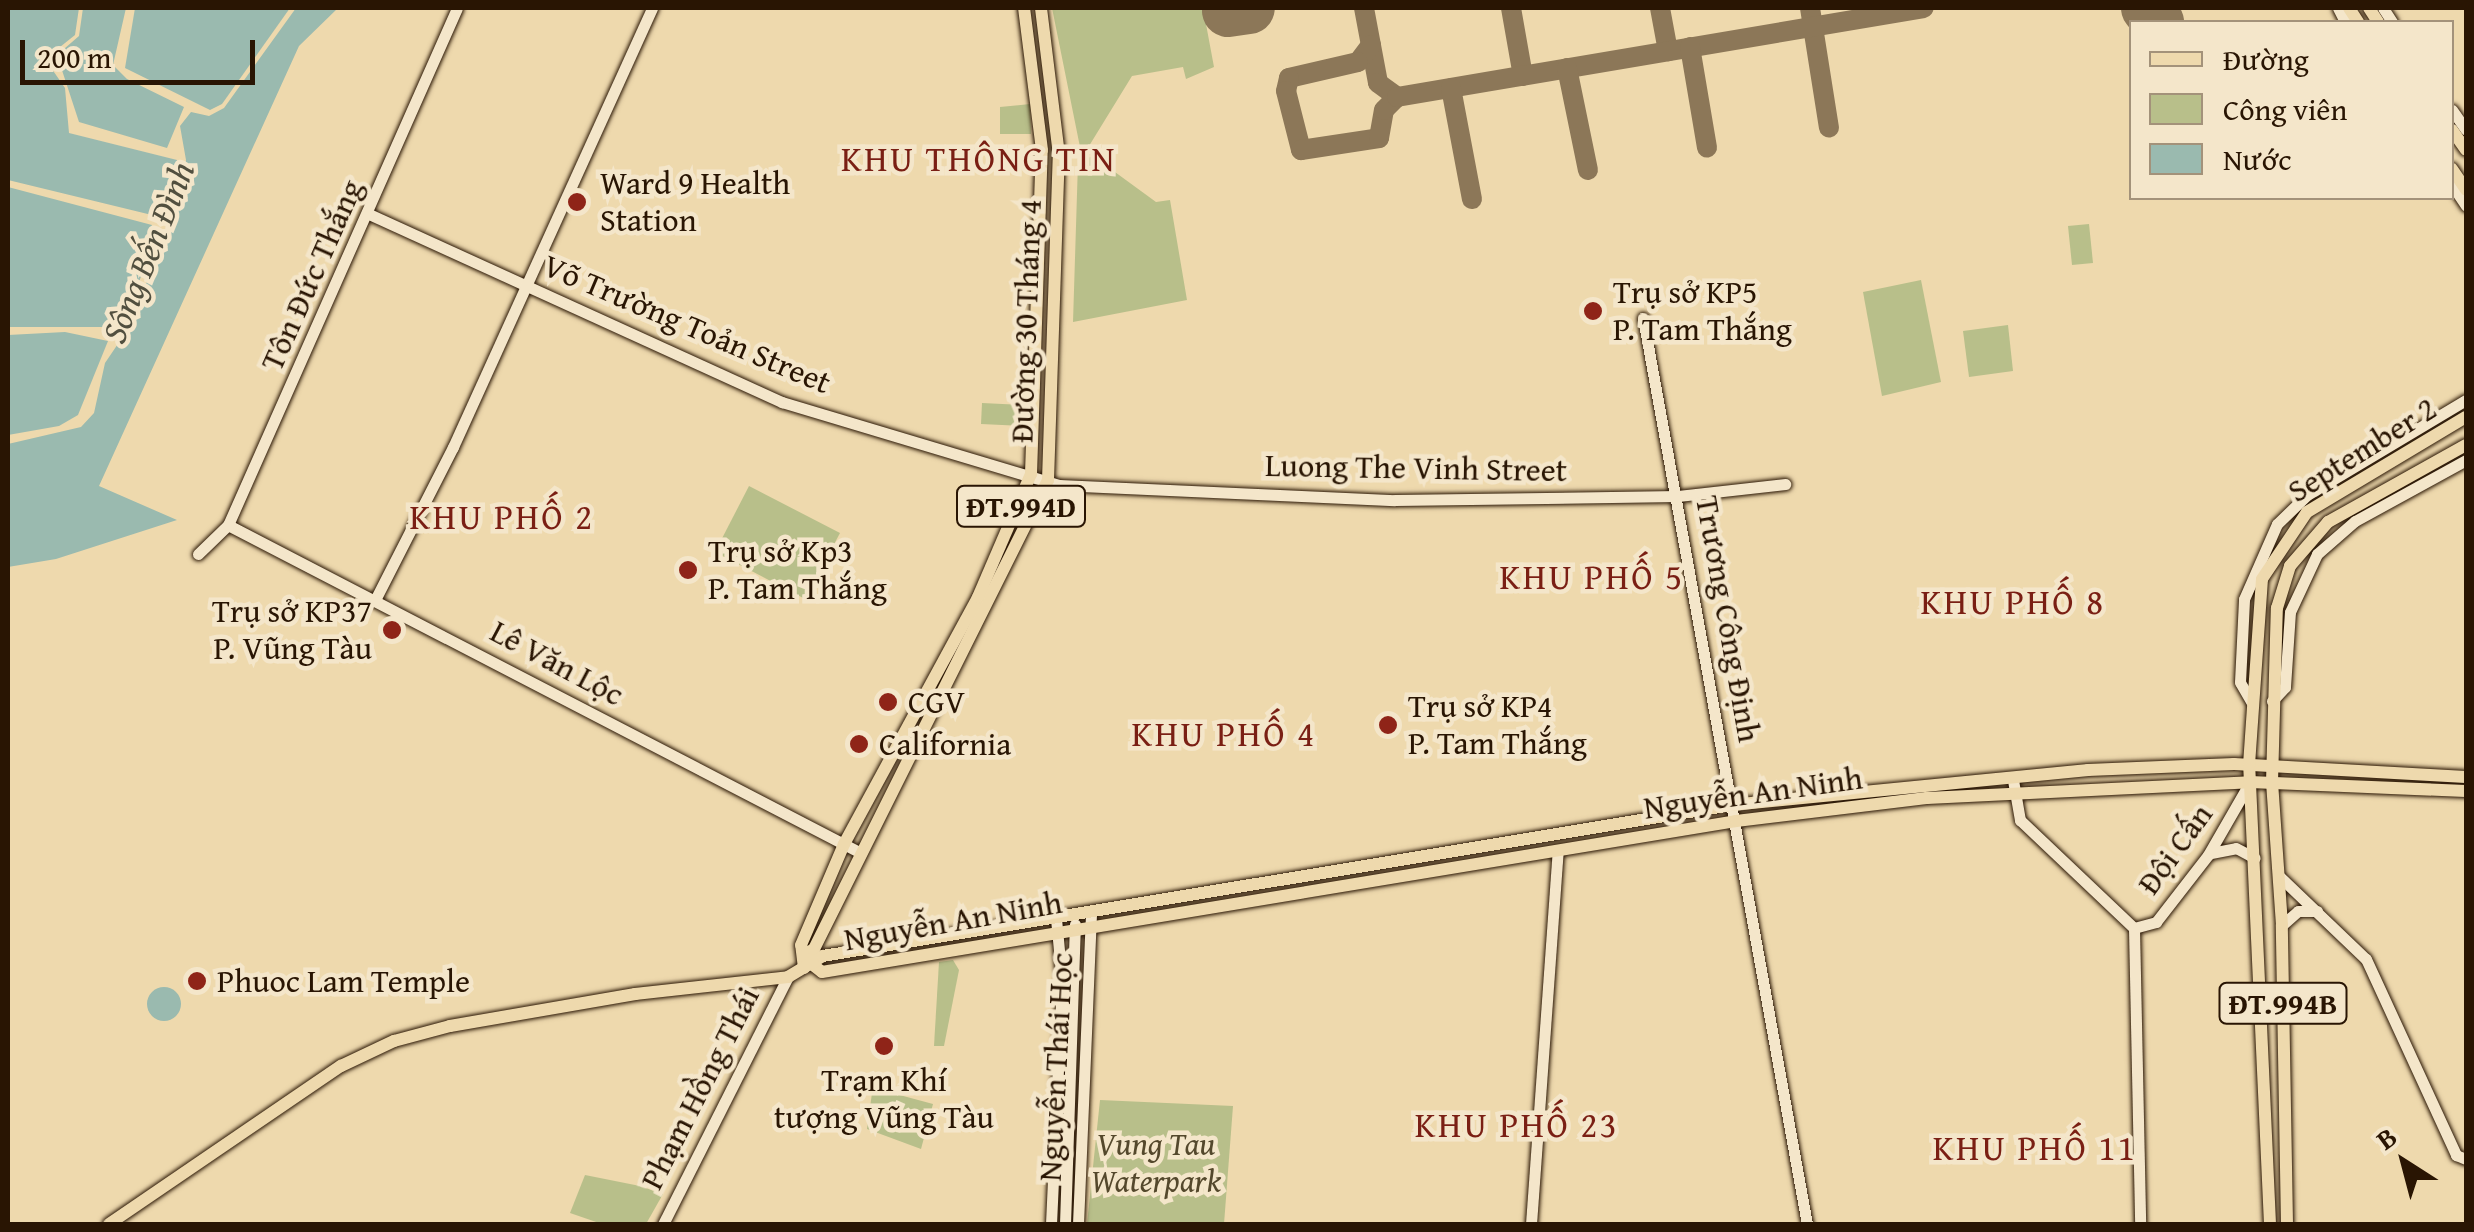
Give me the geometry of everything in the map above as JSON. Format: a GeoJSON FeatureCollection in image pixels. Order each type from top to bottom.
{"type":"FeatureCollection","features":[{"type":"Feature","properties":{"kind":"main road","name":"Đường 30 Tháng 4"},"geometry":{"type":"LineString","coordinates":[[807,962],[801,945],[844,844],[978,596],[1032,474],[1041,156],[1024,8]]}},
{"type":"Feature","properties":{"kind":"main road","name":"Đường 30 Tháng 4"},"geometry":{"type":"LineString","coordinates":[[788,977],[807,962],[814,949],[1048,480],[1059,154],[1041,8]]}},
{"type":"Feature","properties":{"kind":"main road"},"geometry":{"type":"LineString","coordinates":[[2454,122],[2466,150]]}},
{"type":"Feature","properties":{"kind":"main road"},"geometry":{"type":"LineString","coordinates":[[1041,156],[1059,154]]}},
{"type":"Feature","properties":{"kind":"main road","name":"September 2"},"geometry":{"type":"LineString","coordinates":[[2249,764],[2262,579],[2292,526],[2334,493],[2466,417]]}},
{"type":"Feature","properties":{"kind":"main road","name":"September 2"},"geometry":{"type":"LineString","coordinates":[[2272,766],[2277,608],[2300,550],[2328,522],[2466,445]]}},
{"type":"Feature","properties":{"kind":"main road"},"geometry":{"type":"LineString","coordinates":[[2252,703],[2272,701]]}},
{"type":"Feature","properties":{"kind":"main road","name":"Nguyễn An Ninh"},"geometry":{"type":"LineString","coordinates":[[1091,919],[1736,821],[2013,787],[2088,770],[2249,764],[2466,777]]}},
{"type":"Feature","properties":{"kind":"main road","name":"ĐT.994B"},"geometry":{"type":"LineString","coordinates":[[2249,764],[2270,1224]]}},
{"type":"Feature","properties":{"kind":"main road","name":"ĐT.994B"},"geometry":{"type":"LineString","coordinates":[[2272,766],[2282,925],[2287,1224]]}},
{"type":"Feature","properties":{"kind":"main road"},"geometry":{"type":"LineString","coordinates":[[885,767],[900,775]]}},
{"type":"Feature","properties":{"kind":"main road","name":"Nguyễn An Ninh"},"geometry":{"type":"LineString","coordinates":[[807,962],[823,956],[1075,922],[1732,804],[2013,787],[2250,782],[2466,791]]}},
{"type":"Feature","properties":{"kind":"main road"},"geometry":{"type":"LineString","coordinates":[[109,1224],[341,1066],[394,1041],[607,998],[788,977]]}},
{"type":"Feature","properties":{"kind":"main road"},"geometry":{"type":"LineString","coordinates":[[2269,1188],[2286,1172]]}},
{"type":"Feature","properties":{"kind":"street","name":"Tôn Đức Thắng"},"geometry":{"type":"LineString","coordinates":[[198,554],[228,525],[370,214],[457,8]]}},
{"type":"Feature","properties":{"kind":"street"},"geometry":{"type":"LineString","coordinates":[[375,600],[526,286],[652,8]]}},
{"type":"Feature","properties":{"kind":"street","name":"Võ Trường Toản Street"},"geometry":{"type":"LineString","coordinates":[[370,214],[782,402],[1048,480]]}},
{"type":"Feature","properties":{"kind":"street","name":"Trương Công Định"},"geometry":{"type":"LineString","coordinates":[[1643,318],[1807,1224]]}},
{"type":"Feature","properties":{"kind":"street","name":"September 2"},"geometry":{"type":"LineString","coordinates":[[2252,703],[2240,682],[2244,599],[2277,524],[2307,494],[2466,400]]}},
{"type":"Feature","properties":{"kind":"street","name":"September 2"},"geometry":{"type":"LineString","coordinates":[[2272,701],[2285,686],[2290,612],[2317,554],[2354,522],[2466,460]]}},
{"type":"Feature","properties":{"kind":"street","name":"Luong The Vinh Street"},"geometry":{"type":"LineString","coordinates":[[1048,480],[1395,500],[1678,496],[1785,484]]}},
{"type":"Feature","properties":{"kind":"street","name":"Lê Văn Lộc"},"geometry":{"type":"LineString","coordinates":[[228,525],[860,852]]}},
{"type":"Feature","properties":{"kind":"street","name":"Đội Cấn"},"geometry":{"type":"LineString","coordinates":[[2013,787],[2020,820],[2134,928],[2156,922],[2208,855],[2250,782]]}},
{"type":"Feature","properties":{"kind":"street"},"geometry":{"type":"LineString","coordinates":[[2208,855],[2236,848],[2255,858]]}},
{"type":"Feature","properties":{"kind":"street"},"geometry":{"type":"LineString","coordinates":[[1531,1224],[1558,851]]}},
{"type":"Feature","properties":{"kind":"street"},"geometry":{"type":"LineString","coordinates":[[2279,876],[2366,958],[2456,1155],[2466,1159]]}},
{"type":"Feature","properties":{"kind":"street"},"geometry":{"type":"LineString","coordinates":[[2282,925],[2298,911],[2318,911]]}},
{"type":"Feature","properties":{"kind":"street","name":"Nguyễn Thái Học"},"geometry":{"type":"LineString","coordinates":[[1065,1224],[1082,981],[1091,919]]}},
{"type":"Feature","properties":{"kind":"street","name":"Nguyễn Thái Học"},"geometry":{"type":"LineString","coordinates":[[1075,922],[1082,981],[1078,1224]]}},
{"type":"Feature","properties":{"kind":"street","name":"Nguyễn Thái Học"},"geometry":{"type":"LineString","coordinates":[[1051,1224],[1062,982],[1057,925]]}},
{"type":"Feature","properties":{"kind":"street"},"geometry":{"type":"LineString","coordinates":[[2134,928],[2140,1224]]}},
{"type":"Feature","properties":{"kind":"street","name":"Phạm Hồng Thái"},"geometry":{"type":"LineString","coordinates":[[662,1224],[788,977]]}},
{"type":"Feature","properties":{"kind":"street"},"geometry":{"type":"LineString","coordinates":[[1062,982],[1082,981]]}},
{"type":"Feature","properties":{"kind":"green space"},"geometry":{"type":"Polygon","coordinates":[[[1052,8],[1203,8],[1214,67],[1186,79],[1183,67],[1132,76],[1089,146],[1080,147],[1052,8]]]}},
{"type":"Feature","properties":{"kind":"green space"},"geometry":{"type":"Polygon","coordinates":[[[1030,104],[1031,134],[1000,134],[1000,107],[1030,104]]]}},
{"type":"Feature","properties":{"kind":"green space"},"geometry":{"type":"Polygon","coordinates":[[[1093,156],[1156,202],[1170,200],[1187,300],[1073,322],[1078,162],[1093,156]]]}},
{"type":"Feature","properties":{"kind":"green space"},"geometry":{"type":"Polygon","coordinates":[[[2089,224],[2093,263],[2072,265],[2068,226],[2089,224]]]}},
{"type":"Feature","properties":{"kind":"green space"},"geometry":{"type":"Polygon","coordinates":[[[1921,280],[1941,382],[1882,396],[1863,292],[1921,280]]]}},
{"type":"Feature","properties":{"kind":"green space"},"geometry":{"type":"Polygon","coordinates":[[[2008,325],[2013,371],[1969,377],[1963,331],[2008,325]]]}},
{"type":"Feature","properties":{"kind":"green space"},"geometry":{"type":"Polygon","coordinates":[[[982,403],[1025,405],[1024,426],[981,424],[982,403]]]}},
{"type":"Feature","properties":{"kind":"green space"},"geometry":{"type":"Polygon","coordinates":[[[749,486],[840,533],[805,599],[715,552],[749,486]]]}},
{"type":"Feature","properties":{"kind":"green space"},"geometry":{"type":"Polygon","coordinates":[[[953,960],[959,970],[944,1046],[934,1046],[939,962],[953,960]]]}},
{"type":"Feature","properties":{"kind":"green space"},"geometry":{"type":"Polygon","coordinates":[[[881,1090],[933,1104],[921,1149],[867,1129],[872,1093],[881,1090]]]}},
{"type":"Feature","properties":{"kind":"green space","name":"Vung Tau Waterpark"},"geometry":{"type":"Polygon","coordinates":[[[1100,1100],[1233,1106],[1224,1224],[1087,1224],[1100,1100]]]}},
{"type":"Feature","properties":{"kind":"green space"},"geometry":{"type":"Polygon","coordinates":[[[585,1175],[663,1194],[646,1224],[602,1224],[570,1213],[585,1175]]]}},
{"type":"Feature","properties":{"kind":"water"},"geometry":{"type":"Polygon","coordinates":[[[8,8],[79,8],[75,35],[45,59],[65,88],[69,133],[177,160],[173,194],[156,216],[8,180],[8,8]]]}},
{"type":"Feature","properties":{"kind":"water"},"geometry":{"type":"Polygon","coordinates":[[[83,8],[126,8],[113,65],[127,79],[184,107],[167,148],[79,122],[57,55],[79,36],[83,8]]]}},
{"type":"Feature","properties":{"kind":"water"},"geometry":{"type":"Polygon","coordinates":[[[135,8],[290,8],[222,104],[210,110],[125,68],[135,8]]]}},
{"type":"Feature","properties":{"kind":"water"},"geometry":{"type":"Polygon","coordinates":[[[296,8],[338,8],[299,46],[99,486],[177,520],[56,559],[8,567],[8,444],[81,427],[94,413],[105,363],[128,329],[181,195],[186,160],[180,126],[191,112],[209,116],[224,108],[296,8]]]}},
{"type":"Feature","properties":{"kind":"water","name":"Sông Bến Đình"},"geometry":{"type":"Polygon","coordinates":[[[8,187],[152,225],[148,258],[122,327],[8,327],[8,187]]]}},
{"type":"Feature","properties":{"kind":"water"},"geometry":{"type":"Polygon","coordinates":[[[65,332],[108,341],[78,415],[59,426],[8,435],[8,335],[65,332]]]}},
{"type":"Feature","properties":{"kind":"water"},"geometry":{"type":"Polygon","coordinates":[[[164,987],[176,992],[181,1004],[176,1016],[164,1021],[152,1016],[147,1004],[152,992],[164,987]]]}},
{"type":"Feature","properties":{"kind":"taxiway"},"geometry":{"type":"LineString","coordinates":[[1364,8],[1378,83],[1397,97]]}},
{"type":"Feature","properties":{"kind":"taxiway"},"geometry":{"type":"LineString","coordinates":[[1511,8],[1523,76]]}},
{"type":"Feature","properties":{"kind":"taxiway"},"geometry":{"type":"LineString","coordinates":[[1660,8],[1668,51]]}},
{"type":"Feature","properties":{"kind":"taxiway"},"geometry":{"type":"LineString","coordinates":[[1810,8],[1829,128]]}},
{"type":"Feature","properties":{"kind":"taxiway"},"geometry":{"type":"LineString","coordinates":[[1371,45],[1358,62],[1289,78],[1286,91],[1301,150],[1379,138],[1384,110],[1397,97],[1924,8]]}},
{"type":"Feature","properties":{"kind":"taxiway"},"geometry":{"type":"LineString","coordinates":[[1690,47],[1707,148]]}},
{"type":"Feature","properties":{"kind":"taxiway"},"geometry":{"type":"LineString","coordinates":[[1567,68],[1588,170]]}},
{"type":"Feature","properties":{"kind":"taxiway"},"geometry":{"type":"LineString","coordinates":[[1451,88],[1472,199]]}},
{"type":"Feature","properties":{"kind":"runway"},"geometry":{"type":"LineString","coordinates":[[1228,11],[1249,8]]}},
{"type":"Feature","properties":{"kind":"runway"},"geometry":{"type":"LineString","coordinates":[[2147,8],[2156,20]]}},
{"type":"Feature","properties":{"kind":"place","name":"Ward 9 Health Station"},"geometry":{"type":"Point","coordinates":[577,202]}},
{"type":"Feature","properties":{"kind":"place","name":"Trụ sở KP5 P. Tam Thắng"},"geometry":{"type":"Point","coordinates":[1593,311]}},
{"type":"Feature","properties":{"kind":"place","name":"Trụ sở Kp3 P. Tam Thắng"},"geometry":{"type":"Point","coordinates":[688,570]}},
{"type":"Feature","properties":{"kind":"place","name":"Trụ sở KP37 P. Vũng Tàu"},"geometry":{"type":"Point","coordinates":[392,630]}},
{"type":"Feature","properties":{"kind":"place","name":"CGV"},"geometry":{"type":"Point","coordinates":[888,702]}},
{"type":"Feature","properties":{"kind":"place","name":"Trụ sở KP4 P. Tam Thắng"},"geometry":{"type":"Point","coordinates":[1388,725]}},
{"type":"Feature","properties":{"kind":"place","name":"California"},"geometry":{"type":"Point","coordinates":[859,744]}},
{"type":"Feature","properties":{"kind":"place","name":"Phuoc Lam Temple"},"geometry":{"type":"Point","coordinates":[197,981]}},
{"type":"Feature","properties":{"kind":"place","name":"Trạm Khí tượng Vũng Tàu"},"geometry":{"type":"Point","coordinates":[884,1046]}},
{"type":"Feature","properties":{"kind":"district","name":"KHU THÔNG TIN"},"geometry":{"type":"Point","coordinates":[979,159]}},
{"type":"Feature","properties":{"kind":"district","name":"KHU PHỐ 2"},"geometry":{"type":"Point","coordinates":[502,517]}},
{"type":"Feature","properties":{"kind":"district","name":"KHU PHỐ 5"},"geometry":{"type":"Point","coordinates":[1592,577]}},
{"type":"Feature","properties":{"kind":"district","name":"KHU PHỐ 8"},"geometry":{"type":"Point","coordinates":[2013,602]}},
{"type":"Feature","properties":{"kind":"district","name":"KHU PHỐ 4"},"geometry":{"type":"Point","coordinates":[1224,734]}},
{"type":"Feature","properties":{"kind":"district","name":"KHU PHỐ 23"},"geometry":{"type":"Point","coordinates":[1517,1125]}},
{"type":"Feature","properties":{"kind":"district","name":"KHU PHỐ 11"},"geometry":{"type":"Point","coordinates":[2035,1148]}}]}
